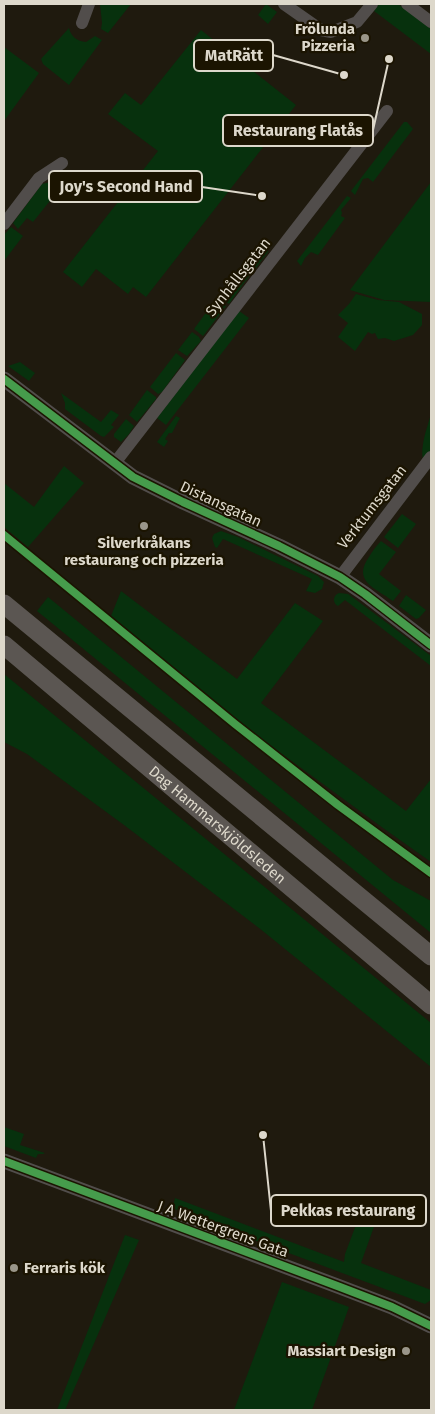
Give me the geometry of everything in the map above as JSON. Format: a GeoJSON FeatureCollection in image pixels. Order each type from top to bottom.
{"type":"FeatureCollection","features":[{"type":"Feature","properties":{"kind":"main road"},"geometry":{"type":"LineString","coordinates":[[4,604],[431,956]]}},
{"type":"Feature","properties":{"kind":"main road","name":"Dag Hammarskjöldsleden"},"geometry":{"type":"LineString","coordinates":[[4,645],[431,1005]]}},
{"type":"Feature","properties":{"kind":"street"},"geometry":{"type":"LineString","coordinates":[[82,23],[89,4]]}},
{"type":"Feature","properties":{"kind":"street"},"geometry":{"type":"LineString","coordinates":[[284,4],[321,30],[330,32],[357,22],[372,4]]}},
{"type":"Feature","properties":{"kind":"street"},"geometry":{"type":"LineString","coordinates":[[407,4],[431,22]]}},
{"type":"Feature","properties":{"kind":"street","name":"Synhållsgatan"},"geometry":{"type":"LineString","coordinates":[[114,464],[387,111]]}},
{"type":"Feature","properties":{"kind":"street"},"geometry":{"type":"LineString","coordinates":[[4,224],[39,178],[62,163]]}},
{"type":"Feature","properties":{"kind":"street","name":"Distansgatan"},"geometry":{"type":"LineString","coordinates":[[4,379],[133,477],[340,577],[431,645]]}},
{"type":"Feature","properties":{"kind":"street","name":"Verktumsgatan"},"geometry":{"type":"LineString","coordinates":[[340,577],[431,457]]}},
{"type":"Feature","properties":{"kind":"street","name":"J A Wettergrens Gata"},"geometry":{"type":"LineString","coordinates":[[4,1161],[340,1287],[431,1326]]}},
{"type":"Feature","properties":{"kind":"green space"},"geometry":{"type":"Polygon","coordinates":[[[100,4],[131,4],[108,33],[101,29],[100,4]]]}},
{"type":"Feature","properties":{"kind":"green space"},"geometry":{"type":"Polygon","coordinates":[[[266,4],[277,12],[268,24],[258,15],[266,4]]]}},
{"type":"Feature","properties":{"kind":"green space"},"geometry":{"type":"Polygon","coordinates":[[[379,4],[398,4],[431,29],[431,54],[374,11],[379,4]]]}},
{"type":"Feature","properties":{"kind":"green space"},"geometry":{"type":"Polygon","coordinates":[[[69,28],[73,36],[80,41],[86,42],[95,36],[102,40],[69,85],[43,64],[41,59],[69,28]]]}},
{"type":"Feature","properties":{"kind":"green space"},"geometry":{"type":"Polygon","coordinates":[[[201,30],[296,105],[146,297],[133,287],[128,294],[96,269],[82,287],[63,272],[158,151],[108,114],[125,93],[141,105],[201,30]]]}},
{"type":"Feature","properties":{"kind":"green space"},"geometry":{"type":"Polygon","coordinates":[[[4,47],[39,73],[4,121],[4,47]]]}},
{"type":"Feature","properties":{"kind":"green space"},"geometry":{"type":"Polygon","coordinates":[[[404,122],[407,122],[413,129],[373,182],[368,178],[363,179],[355,195],[351,191],[404,122]]]}},
{"type":"Feature","properties":{"kind":"green space"},"geometry":{"type":"Polygon","coordinates":[[[55,181],[65,182],[33,222],[27,218],[18,229],[13,223],[42,184],[55,181]]]}},
{"type":"Feature","properties":{"kind":"green space"},"geometry":{"type":"Polygon","coordinates":[[[431,182],[431,302],[384,300],[350,290],[431,182]]]}},
{"type":"Feature","properties":{"kind":"green space"},"geometry":{"type":"Polygon","coordinates":[[[347,196],[351,198],[341,210],[341,216],[345,218],[318,255],[311,252],[301,266],[297,261],[347,196]]]}},
{"type":"Feature","properties":{"kind":"green space"},"geometry":{"type":"Polygon","coordinates":[[[11,227],[23,236],[4,261],[4,235],[11,227]]]}},
{"type":"Feature","properties":{"kind":"green space"},"geometry":{"type":"Polygon","coordinates":[[[260,244],[268,248],[268,252],[252,273],[243,267],[260,244]]]}},
{"type":"Feature","properties":{"kind":"green space"},"geometry":{"type":"Polygon","coordinates":[[[240,269],[249,276],[229,304],[219,297],[240,269]]]}},
{"type":"Feature","properties":{"kind":"green space"},"geometry":{"type":"Polygon","coordinates":[[[356,294],[378,300],[399,302],[422,314],[422,325],[413,335],[394,341],[385,338],[378,339],[375,333],[368,332],[355,351],[338,337],[348,323],[338,315],[356,294]]]}},
{"type":"Feature","properties":{"kind":"green space"},"geometry":{"type":"Polygon","coordinates":[[[216,299],[226,306],[203,336],[194,329],[216,299]]]}},
{"type":"Feature","properties":{"kind":"green space"},"geometry":{"type":"Polygon","coordinates":[[[239,311],[249,318],[166,425],[157,418],[239,311]]]}},
{"type":"Feature","properties":{"kind":"green space"},"geometry":{"type":"Polygon","coordinates":[[[192,332],[201,341],[187,356],[178,350],[192,332]]]}},
{"type":"Feature","properties":{"kind":"green space"},"geometry":{"type":"Polygon","coordinates":[[[176,353],[185,360],[162,392],[158,394],[150,387],[176,353]]]}},
{"type":"Feature","properties":{"kind":"green space"},"geometry":{"type":"Polygon","coordinates":[[[20,362],[35,373],[29,381],[8,366],[20,362]]]}},
{"type":"Feature","properties":{"kind":"green space"},"geometry":{"type":"Polygon","coordinates":[[[147,390],[156,399],[137,422],[129,415],[147,390]]]}},
{"type":"Feature","properties":{"kind":"green space"},"geometry":{"type":"Polygon","coordinates":[[[61,393],[101,422],[111,410],[119,415],[111,425],[114,427],[104,437],[101,436],[65,409],[61,393]]]}},
{"type":"Feature","properties":{"kind":"green space"},"geometry":{"type":"Polygon","coordinates":[[[431,414],[431,450],[423,460],[423,443],[431,414]]]}},
{"type":"Feature","properties":{"kind":"green space"},"geometry":{"type":"Polygon","coordinates":[[[176,416],[180,418],[172,433],[169,433],[165,439],[168,441],[164,447],[157,442],[176,416]]]}},
{"type":"Feature","properties":{"kind":"green space"},"geometry":{"type":"Polygon","coordinates":[[[126,419],[134,426],[121,442],[114,437],[114,434],[126,419]]]}},
{"type":"Feature","properties":{"kind":"green space"},"geometry":{"type":"Polygon","coordinates":[[[64,466],[84,483],[28,547],[4,527],[4,483],[34,507],[64,466]]]}},
{"type":"Feature","properties":{"kind":"green space"},"geometry":{"type":"Polygon","coordinates":[[[402,514],[416,524],[398,548],[384,537],[402,514]]]}},
{"type":"Feature","properties":{"kind":"green space"},"geometry":{"type":"Polygon","coordinates":[[[221,531],[238,537],[318,576],[324,582],[322,589],[315,593],[306,591],[312,579],[223,539],[217,548],[215,547],[212,538],[214,534],[221,531]]]}},
{"type":"Feature","properties":{"kind":"green space"},"geometry":{"type":"Polygon","coordinates":[[[381,541],[396,552],[379,574],[401,591],[393,601],[373,588],[364,578],[364,565],[381,541]]]}},
{"type":"Feature","properties":{"kind":"green space"},"geometry":{"type":"Polygon","coordinates":[[[121,591],[237,679],[295,603],[323,621],[261,703],[406,811],[431,779],[431,862],[244,726],[111,616],[121,591]]]}},
{"type":"Feature","properties":{"kind":"green space"},"geometry":{"type":"Polygon","coordinates":[[[339,593],[348,594],[431,656],[431,666],[345,600],[338,606],[336,605],[334,597],[339,593]]]}},
{"type":"Feature","properties":{"kind":"green space"},"geometry":{"type":"Polygon","coordinates":[[[406,595],[426,610],[419,618],[416,619],[399,606],[406,595]]]}},
{"type":"Feature","properties":{"kind":"green space"},"geometry":{"type":"Polygon","coordinates":[[[48,597],[393,880],[431,901],[431,933],[37,611],[48,597]]]}},
{"type":"Feature","properties":{"kind":"green space"},"geometry":{"type":"Polygon","coordinates":[[[4,674],[431,1023],[431,1067],[259,928],[124,825],[27,754],[4,742],[4,674]]]}},
{"type":"Feature","properties":{"kind":"green space"},"geometry":{"type":"Polygon","coordinates":[[[4,1127],[24,1134],[20,1145],[45,1153],[38,1154],[36,1158],[4,1146],[4,1127]]]}},
{"type":"Feature","properties":{"kind":"green space"},"geometry":{"type":"Polygon","coordinates":[[[175,1198],[344,1262],[345,1254],[365,1201],[381,1207],[361,1263],[431,1290],[431,1300],[425,1304],[203,1221],[175,1209],[173,1207],[175,1198]]]}},
{"type":"Feature","properties":{"kind":"green space"},"geometry":{"type":"Polygon","coordinates":[[[125,1235],[139,1240],[65,1410],[57,1410],[125,1235]]]}},
{"type":"Feature","properties":{"kind":"green space"},"geometry":{"type":"Polygon","coordinates":[[[282,1282],[349,1307],[312,1410],[234,1410],[282,1282]]]}},
{"type":"Feature","properties":{"kind":"cycle path"},"geometry":{"type":"LineString","coordinates":[[4,379],[133,477],[340,577],[431,645]]}},
{"type":"Feature","properties":{"kind":"cycle path"},"geometry":{"type":"LineString","coordinates":[[4,535],[235,724],[338,805],[431,873]]}},
{"type":"Feature","properties":{"kind":"cycle path"},"geometry":{"type":"LineString","coordinates":[[4,1161],[392,1307],[431,1326]]}},
{"type":"Feature","properties":{"kind":"place","name":"Frölunda Pizzeria"},"geometry":{"type":"Point","coordinates":[365,38]}},
{"type":"Feature","properties":{"kind":"place","name":"Restaurang Flatås"},"geometry":{"type":"Point","coordinates":[389,59]}},
{"type":"Feature","properties":{"kind":"place","name":"MatRätt"},"geometry":{"type":"Point","coordinates":[344,75]}},
{"type":"Feature","properties":{"kind":"place","name":"Joy's Second Hand"},"geometry":{"type":"Point","coordinates":[262,196]}},
{"type":"Feature","properties":{"kind":"place","name":"Silverkråkans restaurang och pizzeria"},"geometry":{"type":"Point","coordinates":[144,526]}},
{"type":"Feature","properties":{"kind":"place","name":"Pekkas restaurang"},"geometry":{"type":"Point","coordinates":[263,1135]}},
{"type":"Feature","properties":{"kind":"place","name":"Ferraris kök"},"geometry":{"type":"Point","coordinates":[14,1268]}},
{"type":"Feature","properties":{"kind":"place","name":"Massiart Design"},"geometry":{"type":"Point","coordinates":[406,1351]}}]}
